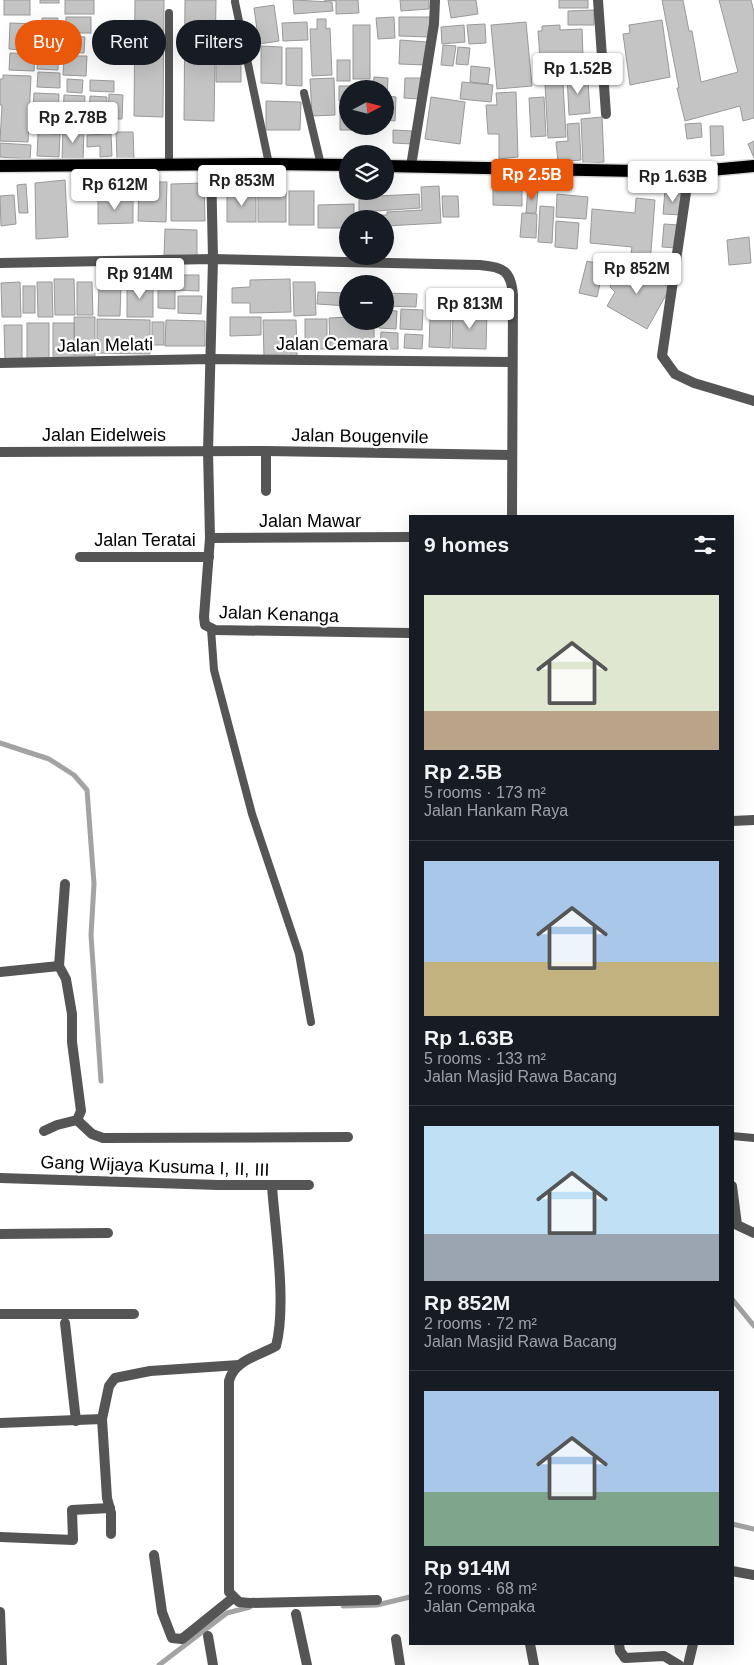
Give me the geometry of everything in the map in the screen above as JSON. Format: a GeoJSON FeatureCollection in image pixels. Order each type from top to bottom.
{"type":"FeatureCollection","features":[{"type":"Feature","properties":{"kind":"main road"},"geometry":{"type":"LineString","coordinates":[[0,166],[339,165]]}},
{"type":"Feature","properties":{"kind":"main road"},"geometry":{"type":"LineString","coordinates":[[394,166],[690,172],[754,166]]}},
{"type":"Feature","properties":{"kind":"street"},"geometry":{"type":"LineString","coordinates":[[411,166],[434,24],[435,0]]}},
{"type":"Feature","properties":{"kind":"street"},"geometry":{"type":"LineString","coordinates":[[598,0],[606,114]]}},
{"type":"Feature","properties":{"kind":"street","name":"Jalan Kenanga"},"geometry":{"type":"LineString","coordinates":[[211,164],[211,359],[208,451],[210,538],[204,617],[206,625],[210,629],[409,633]]}},
{"type":"Feature","properties":{"kind":"street"},"geometry":{"type":"LineString","coordinates":[[690,172],[662,356],[675,374],[694,383],[754,401]]}},
{"type":"Feature","properties":{"kind":"street"},"geometry":{"type":"LineString","coordinates":[[0,263],[212,260],[480,265],[499,267],[508,274],[512,281],[512,515]]}},
{"type":"Feature","properties":{"kind":"street","name":"Jalan Cemara"},"geometry":{"type":"LineString","coordinates":[[211,359],[512,362]]}},
{"type":"Feature","properties":{"kind":"street","name":"Jalan Melati"},"geometry":{"type":"LineString","coordinates":[[0,363],[211,359]]}},
{"type":"Feature","properties":{"kind":"street","name":"Jalan Bougenvile"},"geometry":{"type":"LineString","coordinates":[[208,451],[512,455]]}},
{"type":"Feature","properties":{"kind":"street","name":"Jalan Eidelweis"},"geometry":{"type":"LineString","coordinates":[[0,452],[208,451]]}},
{"type":"Feature","properties":{"kind":"street"},"geometry":{"type":"LineString","coordinates":[[266,451],[266,491]]}},
{"type":"Feature","properties":{"kind":"street","name":"Jalan Mawar"},"geometry":{"type":"LineString","coordinates":[[210,538],[409,537]]}},
{"type":"Feature","properties":{"kind":"street","name":"Jalan Teratai"},"geometry":{"type":"LineString","coordinates":[[80,557],[209,557]]}},
{"type":"Feature","properties":{"kind":"street"},"geometry":{"type":"LineString","coordinates":[[734,821],[754,820]]}},
{"type":"Feature","properties":{"kind":"street"},"geometry":{"type":"LineString","coordinates":[[65,884],[59,966],[66,979],[72,1014],[72,1042],[81,1111],[77,1120]]}},
{"type":"Feature","properties":{"kind":"street"},"geometry":{"type":"LineString","coordinates":[[0,972],[59,966]]}},
{"type":"Feature","properties":{"kind":"street"},"geometry":{"type":"LineString","coordinates":[[44,1131],[56,1125],[77,1120]]}},
{"type":"Feature","properties":{"kind":"street"},"geometry":{"type":"LineString","coordinates":[[77,1120],[92,1134],[103,1138],[348,1138]]}},
{"type":"Feature","properties":{"kind":"street","name":"Gang Wijaya Kusuma I, II, III"},"geometry":{"type":"LineString","coordinates":[[0,1178],[272,1186],[309,1185]]}},
{"type":"Feature","properties":{"kind":"street"},"geometry":{"type":"LineString","coordinates":[[272,1186],[278,1275],[278,1336],[276,1346],[239,1365],[231,1372],[229,1381],[229,1592],[239,1602],[249,1603],[377,1600]]}},
{"type":"Feature","properties":{"kind":"street"},"geometry":{"type":"LineString","coordinates":[[734,1202],[737,1226],[754,1233]]}},
{"type":"Feature","properties":{"kind":"street"},"geometry":{"type":"LineString","coordinates":[[0,1234],[108,1233]]}},
{"type":"Feature","properties":{"kind":"street"},"geometry":{"type":"LineString","coordinates":[[0,1314],[134,1314]]}},
{"type":"Feature","properties":{"kind":"street"},"geometry":{"type":"LineString","coordinates":[[65,1324],[76,1421]]}},
{"type":"Feature","properties":{"kind":"street"},"geometry":{"type":"LineString","coordinates":[[111,1534],[102,1420],[109,1386],[115,1378],[150,1371],[239,1365]]}},
{"type":"Feature","properties":{"kind":"street"},"geometry":{"type":"LineString","coordinates":[[0,1423],[102,1420]]}},
{"type":"Feature","properties":{"kind":"street"},"geometry":{"type":"LineString","coordinates":[[0,1537],[74,1540],[72,1510],[110,1508]]}},
{"type":"Feature","properties":{"kind":"street"},"geometry":{"type":"LineString","coordinates":[[154,1555],[162,1612],[172,1638],[182,1639],[233,1598]]}},
{"type":"Feature","properties":{"kind":"street"},"geometry":{"type":"LineString","coordinates":[[734,1571],[754,1574]]}},
{"type":"Feature","properties":{"kind":"street"},"geometry":{"type":"LineString","coordinates":[[0,1612],[2,1665]]}},
{"type":"Feature","properties":{"kind":"street"},"geometry":{"type":"LineString","coordinates":[[296,1614],[307,1665]]}},
{"type":"Feature","properties":{"kind":"street"},"geometry":{"type":"LineString","coordinates":[[208,1636],[213,1665]]}},
{"type":"Feature","properties":{"kind":"street"},"geometry":{"type":"LineString","coordinates":[[396,1639],[400,1665]]}},
{"type":"Feature","properties":{"kind":"street"},"geometry":{"type":"LineString","coordinates":[[530,1645],[534,1665]]}},
{"type":"Feature","properties":{"kind":"street"},"geometry":{"type":"LineString","coordinates":[[618,1645],[625,1658],[664,1656],[679,1665]]}},
{"type":"Feature","properties":{"kind":"street"},"geometry":{"type":"LineString","coordinates":[[688,1665],[693,1645]]}},
{"type":"Feature","properties":{"kind":"lane"},"geometry":{"type":"LineString","coordinates":[[235,2],[269,164]]}},
{"type":"Feature","properties":{"kind":"lane"},"geometry":{"type":"LineString","coordinates":[[169,13],[169,165]]}},
{"type":"Feature","properties":{"kind":"lane"},"geometry":{"type":"LineString","coordinates":[[304,93],[321,165]]}},
{"type":"Feature","properties":{"kind":"lane"},"geometry":{"type":"LineString","coordinates":[[210,629],[214,670],[252,814],[299,954],[311,1022]]}},
{"type":"Feature","properties":{"kind":"lane"},"geometry":{"type":"LineString","coordinates":[[734,1136],[754,1138]]}},
{"type":"Feature","properties":{"kind":"building"},"geometry":{"type":"Polygon","coordinates":[[[4,0],[30,0],[30,15],[4,15],[4,0]]]}},
{"type":"Feature","properties":{"kind":"building"},"geometry":{"type":"Polygon","coordinates":[[[40,0],[59,0],[59,3],[40,3],[40,0]]]}},
{"type":"Feature","properties":{"kind":"building"},"geometry":{"type":"Polygon","coordinates":[[[65,0],[94,0],[94,14],[65,14],[65,0]]]}},
{"type":"Feature","properties":{"kind":"building"},"geometry":{"type":"Polygon","coordinates":[[[135,0],[164,0],[164,20],[135,20],[135,0]]]}},
{"type":"Feature","properties":{"kind":"building"},"geometry":{"type":"Polygon","coordinates":[[[185,0],[216,0],[216,20],[185,20],[185,0]]]}},
{"type":"Feature","properties":{"kind":"building"},"geometry":{"type":"Polygon","coordinates":[[[293,0],[332,2],[333,11],[294,14],[293,0]]]}},
{"type":"Feature","properties":{"kind":"building"},"geometry":{"type":"Polygon","coordinates":[[[324,0],[358,0],[359,13],[336,14],[336,1],[324,0]]]}},
{"type":"Feature","properties":{"kind":"building"},"geometry":{"type":"Polygon","coordinates":[[[400,0],[429,0],[429,9],[401,11],[400,0]]]}},
{"type":"Feature","properties":{"kind":"building"},"geometry":{"type":"Polygon","coordinates":[[[448,0],[476,0],[478,14],[451,18],[448,0]]]}},
{"type":"Feature","properties":{"kind":"building"},"geometry":{"type":"Polygon","coordinates":[[[559,0],[588,0],[588,8],[559,8],[559,0]]]}},
{"type":"Feature","properties":{"kind":"building"},"geometry":{"type":"Polygon","coordinates":[[[662,0],[683,0],[689,31],[692,31],[701,82],[738,72],[719,0],[751,0],[754,12],[754,118],[743,121],[740,106],[685,121],[677,88],[679,88],[662,0]]]}},
{"type":"Feature","properties":{"kind":"building"},"geometry":{"type":"Polygon","coordinates":[[[274,5],[279,41],[261,44],[261,20],[256,20],[254,8],[274,5]]]}},
{"type":"Feature","properties":{"kind":"building"},"geometry":{"type":"Polygon","coordinates":[[[594,10],[594,25],[568,25],[568,11],[594,10]]]}},
{"type":"Feature","properties":{"kind":"building"},"geometry":{"type":"Polygon","coordinates":[[[66,17],[91,17],[91,33],[82,33],[82,20],[66,20],[66,17]]]}},
{"type":"Feature","properties":{"kind":"building"},"geometry":{"type":"Polygon","coordinates":[[[394,17],[395,38],[378,39],[376,18],[394,17]]]}},
{"type":"Feature","properties":{"kind":"building"},"geometry":{"type":"Polygon","coordinates":[[[399,17],[430,17],[430,37],[399,36],[399,17]]]}},
{"type":"Feature","properties":{"kind":"building"},"geometry":{"type":"Polygon","coordinates":[[[42,18],[58,18],[58,20],[42,20],[42,18]]]}},
{"type":"Feature","properties":{"kind":"building"},"geometry":{"type":"Polygon","coordinates":[[[317,19],[326,19],[326,29],[330,28],[332,75],[312,76],[310,29],[317,29],[317,19]]]}},
{"type":"Feature","properties":{"kind":"building"},"geometry":{"type":"Polygon","coordinates":[[[662,20],[670,77],[630,85],[623,34],[630,33],[629,25],[662,20]]]}},
{"type":"Feature","properties":{"kind":"building"},"geometry":{"type":"Polygon","coordinates":[[[307,22],[308,40],[283,41],[282,23],[307,22]]]}},
{"type":"Feature","properties":{"kind":"building"},"geometry":{"type":"Polygon","coordinates":[[[526,22],[532,86],[497,89],[491,25],[526,22]]]}},
{"type":"Feature","properties":{"kind":"building"},"geometry":{"type":"Polygon","coordinates":[[[10,23],[15,23],[15,49],[9,49],[10,23]]]}},
{"type":"Feature","properties":{"kind":"building"},"geometry":{"type":"Polygon","coordinates":[[[485,24],[486,43],[469,44],[467,25],[485,24]]]}},
{"type":"Feature","properties":{"kind":"building"},"geometry":{"type":"Polygon","coordinates":[[[353,25],[370,25],[370,79],[353,79],[353,25]]]}},
{"type":"Feature","properties":{"kind":"building"},"geometry":{"type":"Polygon","coordinates":[[[464,25],[465,42],[442,44],[441,27],[464,25]]]}},
{"type":"Feature","properties":{"kind":"building"},"geometry":{"type":"Polygon","coordinates":[[[560,25],[560,30],[582,29],[583,56],[540,58],[538,31],[542,31],[542,26],[560,25]]]}},
{"type":"Feature","properties":{"kind":"building"},"geometry":{"type":"Polygon","coordinates":[[[82,37],[85,37],[84,53],[82,53],[82,37]]]}},
{"type":"Feature","properties":{"kind":"building"},"geometry":{"type":"Polygon","coordinates":[[[400,40],[427,42],[426,65],[399,64],[400,40]]]}},
{"type":"Feature","properties":{"kind":"building"},"geometry":{"type":"Polygon","coordinates":[[[443,45],[456,46],[453,66],[441,65],[443,45]]]}},
{"type":"Feature","properties":{"kind":"building"},"geometry":{"type":"Polygon","coordinates":[[[261,46],[282,47],[282,84],[261,83],[261,46]]]}},
{"type":"Feature","properties":{"kind":"building"},"geometry":{"type":"Polygon","coordinates":[[[458,47],[470,48],[468,65],[456,64],[458,47]]]}},
{"type":"Feature","properties":{"kind":"building"},"geometry":{"type":"Polygon","coordinates":[[[286,48],[302,48],[302,86],[286,85],[286,48]]]}},
{"type":"Feature","properties":{"kind":"building"},"geometry":{"type":"Polygon","coordinates":[[[10,53],[15,53],[15,65],[34,65],[34,71],[9,70],[10,53]]]}},
{"type":"Feature","properties":{"kind":"building"},"geometry":{"type":"Polygon","coordinates":[[[82,56],[87,56],[86,76],[63,75],[64,65],[82,65],[82,56]]]}},
{"type":"Feature","properties":{"kind":"building"},"geometry":{"type":"Polygon","coordinates":[[[584,59],[585,72],[573,72],[572,60],[584,59]]]}},
{"type":"Feature","properties":{"kind":"building"},"geometry":{"type":"Polygon","coordinates":[[[337,60],[350,60],[350,80],[337,81],[337,60]]]}},
{"type":"Feature","properties":{"kind":"building"},"geometry":{"type":"Polygon","coordinates":[[[37,65],[58,65],[58,70],[37,69],[37,65]]]}},
{"type":"Feature","properties":{"kind":"building"},"geometry":{"type":"Polygon","coordinates":[[[134,65],[163,65],[163,117],[134,116],[134,65]]]}},
{"type":"Feature","properties":{"kind":"building"},"geometry":{"type":"Polygon","coordinates":[[[184,65],[215,65],[214,121],[184,120],[184,65]]]}},
{"type":"Feature","properties":{"kind":"building"},"geometry":{"type":"Polygon","coordinates":[[[216,65],[241,65],[241,82],[216,82],[216,65]]]}},
{"type":"Feature","properties":{"kind":"building"},"geometry":{"type":"Polygon","coordinates":[[[555,65],[555,79],[540,80],[539,66],[555,65]]]}},
{"type":"Feature","properties":{"kind":"building"},"geometry":{"type":"Polygon","coordinates":[[[471,66],[490,68],[488,84],[470,82],[471,66]]]}},
{"type":"Feature","properties":{"kind":"building"},"geometry":{"type":"Polygon","coordinates":[[[38,72],[60,73],[60,88],[37,87],[38,72]]]}},
{"type":"Feature","properties":{"kind":"building"},"geometry":{"type":"Polygon","coordinates":[[[585,74],[586,81],[588,81],[590,113],[569,115],[567,75],[585,74]]]}},
{"type":"Feature","properties":{"kind":"building"},"geometry":{"type":"Polygon","coordinates":[[[3,75],[31,76],[28,142],[0,141],[2,105],[0,105],[0,79],[3,79],[3,75]]]}},
{"type":"Feature","properties":{"kind":"building"},"geometry":{"type":"Polygon","coordinates":[[[374,77],[388,78],[388,80],[374,80],[374,77]]]}},
{"type":"Feature","properties":{"kind":"building"},"geometry":{"type":"Polygon","coordinates":[[[334,78],[335,115],[312,116],[310,79],[334,78]]]}},
{"type":"Feature","properties":{"kind":"building"},"geometry":{"type":"Polygon","coordinates":[[[405,78],[421,78],[420,99],[404,98],[405,78]]]}},
{"type":"Feature","properties":{"kind":"building"},"geometry":{"type":"Polygon","coordinates":[[[67,79],[83,80],[82,93],[67,92],[67,79]]]}},
{"type":"Feature","properties":{"kind":"building"},"geometry":{"type":"Polygon","coordinates":[[[90,80],[114,81],[114,92],[90,91],[90,80]]]}},
{"type":"Feature","properties":{"kind":"building"},"geometry":{"type":"Polygon","coordinates":[[[462,82],[493,85],[491,102],[460,99],[462,82]]]}},
{"type":"Feature","properties":{"kind":"building"},"geometry":{"type":"Polygon","coordinates":[[[563,83],[566,137],[548,138],[545,84],[563,83]]]}},
{"type":"Feature","properties":{"kind":"building"},"geometry":{"type":"Polygon","coordinates":[[[516,92],[518,157],[499,159],[499,134],[488,134],[486,105],[497,105],[496,93],[516,92]]]}},
{"type":"Feature","properties":{"kind":"building"},"geometry":{"type":"Polygon","coordinates":[[[34,93],[59,94],[58,116],[33,115],[34,93]]]}},
{"type":"Feature","properties":{"kind":"building"},"geometry":{"type":"Polygon","coordinates":[[[109,94],[123,95],[122,119],[108,119],[109,94]]]}},
{"type":"Feature","properties":{"kind":"building"},"geometry":{"type":"Polygon","coordinates":[[[64,95],[85,96],[84,121],[63,120],[64,95]]]}},
{"type":"Feature","properties":{"kind":"building"},"geometry":{"type":"Polygon","coordinates":[[[90,96],[107,97],[106,116],[89,116],[90,96]]]}},
{"type":"Feature","properties":{"kind":"building"},"geometry":{"type":"Polygon","coordinates":[[[394,97],[396,97],[394,121],[394,97]]]}},
{"type":"Feature","properties":{"kind":"building"},"geometry":{"type":"Polygon","coordinates":[[[431,97],[465,102],[460,144],[425,139],[431,97]]]}},
{"type":"Feature","properties":{"kind":"building"},"geometry":{"type":"Polygon","coordinates":[[[544,97],[546,136],[531,137],[529,98],[544,97]]]}},
{"type":"Feature","properties":{"kind":"building"},"geometry":{"type":"Polygon","coordinates":[[[266,101],[301,102],[300,130],[266,130],[266,101]]]}},
{"type":"Feature","properties":{"kind":"building"},"geometry":{"type":"Polygon","coordinates":[[[602,117],[604,162],[583,164],[581,119],[602,117]]]}},
{"type":"Feature","properties":{"kind":"building"},"geometry":{"type":"Polygon","coordinates":[[[579,123],[581,160],[558,162],[556,142],[568,141],[567,124],[579,123]]]}},
{"type":"Feature","properties":{"kind":"building"},"geometry":{"type":"Polygon","coordinates":[[[701,123],[702,137],[687,139],[685,124],[701,123]]]}},
{"type":"Feature","properties":{"kind":"building"},"geometry":{"type":"Polygon","coordinates":[[[710,126],[723,126],[724,155],[711,156],[710,126]]]}},
{"type":"Feature","properties":{"kind":"building"},"geometry":{"type":"Polygon","coordinates":[[[63,127],[84,128],[83,161],[62,161],[63,127]]]}},
{"type":"Feature","properties":{"kind":"building"},"geometry":{"type":"Polygon","coordinates":[[[394,130],[412,131],[412,144],[393,143],[394,130]]]}},
{"type":"Feature","properties":{"kind":"building"},"geometry":{"type":"Polygon","coordinates":[[[116,132],[133,132],[134,158],[117,159],[116,132]]]}},
{"type":"Feature","properties":{"kind":"building"},"geometry":{"type":"Polygon","coordinates":[[[38,133],[60,134],[59,157],[37,156],[38,133]]]}},
{"type":"Feature","properties":{"kind":"building"},"geometry":{"type":"Polygon","coordinates":[[[111,134],[112,156],[100,157],[100,146],[87,147],[87,135],[111,134]]]}},
{"type":"Feature","properties":{"kind":"building"},"geometry":{"type":"Polygon","coordinates":[[[754,141],[754,158],[748,144],[754,141]]]}},
{"type":"Feature","properties":{"kind":"building"},"geometry":{"type":"Polygon","coordinates":[[[0,143],[31,145],[30,159],[0,157],[0,143]]]}},
{"type":"Feature","properties":{"kind":"building"},"geometry":{"type":"Polygon","coordinates":[[[65,180],[68,237],[36,239],[35,183],[65,180]]]}},
{"type":"Feature","properties":{"kind":"building"},"geometry":{"type":"Polygon","coordinates":[[[139,182],[167,182],[166,222],[138,221],[139,182]]]}},
{"type":"Feature","properties":{"kind":"building"},"geometry":{"type":"Polygon","coordinates":[[[204,183],[205,221],[171,221],[171,184],[204,183]]]}},
{"type":"Feature","properties":{"kind":"building"},"geometry":{"type":"Polygon","coordinates":[[[26,184],[28,213],[19,213],[17,185],[26,184]]]}},
{"type":"Feature","properties":{"kind":"building"},"geometry":{"type":"Polygon","coordinates":[[[439,186],[441,223],[394,226],[394,212],[422,210],[421,187],[439,186]]]}},
{"type":"Feature","properties":{"kind":"building"},"geometry":{"type":"Polygon","coordinates":[[[493,188],[522,189],[522,206],[493,205],[493,188]]]}},
{"type":"Feature","properties":{"kind":"building"},"geometry":{"type":"Polygon","coordinates":[[[528,189],[538,190],[536,213],[526,213],[528,189]]]}},
{"type":"Feature","properties":{"kind":"building"},"geometry":{"type":"Polygon","coordinates":[[[289,191],[314,191],[314,225],[289,225],[289,191]]]}},
{"type":"Feature","properties":{"kind":"building"},"geometry":{"type":"Polygon","coordinates":[[[665,191],[683,192],[682,215],[663,214],[665,191]]]}},
{"type":"Feature","properties":{"kind":"building"},"geometry":{"type":"Polygon","coordinates":[[[227,192],[256,192],[256,222],[227,222],[227,192]]]}},
{"type":"Feature","properties":{"kind":"building"},"geometry":{"type":"Polygon","coordinates":[[[258,193],[286,193],[286,222],[258,222],[258,193]]]}},
{"type":"Feature","properties":{"kind":"building"},"geometry":{"type":"Polygon","coordinates":[[[419,194],[420,208],[359,210],[359,200],[394,200],[394,195],[419,194]]]}},
{"type":"Feature","properties":{"kind":"building"},"geometry":{"type":"Polygon","coordinates":[[[557,194],[588,197],[586,219],[556,217],[557,194]]]}},
{"type":"Feature","properties":{"kind":"building"},"geometry":{"type":"Polygon","coordinates":[[[14,195],[16,224],[1,226],[0,196],[14,195]]]}},
{"type":"Feature","properties":{"kind":"building"},"geometry":{"type":"Polygon","coordinates":[[[442,196],[458,196],[459,217],[443,217],[442,196]]]}},
{"type":"Feature","properties":{"kind":"building"},"geometry":{"type":"Polygon","coordinates":[[[636,198],[655,200],[650,264],[630,262],[632,247],[590,243],[592,209],[635,213],[636,198]]]}},
{"type":"Feature","properties":{"kind":"building"},"geometry":{"type":"Polygon","coordinates":[[[98,199],[133,199],[133,223],[98,224],[98,199]]]}},
{"type":"Feature","properties":{"kind":"building"},"geometry":{"type":"Polygon","coordinates":[[[354,204],[354,210],[339,210],[339,228],[318,228],[318,205],[354,204]]]}},
{"type":"Feature","properties":{"kind":"building"},"geometry":{"type":"Polygon","coordinates":[[[540,206],[554,207],[552,243],[538,242],[540,206]]]}},
{"type":"Feature","properties":{"kind":"building"},"geometry":{"type":"Polygon","coordinates":[[[522,213],[537,214],[536,238],[520,237],[522,213]]]}},
{"type":"Feature","properties":{"kind":"building"},"geometry":{"type":"Polygon","coordinates":[[[556,221],[579,223],[577,249],[555,247],[556,221]]]}},
{"type":"Feature","properties":{"kind":"building"},"geometry":{"type":"Polygon","coordinates":[[[664,224],[678,225],[676,248],[662,247],[664,224]]]}},
{"type":"Feature","properties":{"kind":"building"},"geometry":{"type":"Polygon","coordinates":[[[165,229],[197,230],[197,256],[164,255],[165,229]]]}},
{"type":"Feature","properties":{"kind":"building"},"geometry":{"type":"Polygon","coordinates":[[[749,237],[751,263],[729,265],[727,240],[749,237]]]}},
{"type":"Feature","properties":{"kind":"building"},"geometry":{"type":"Polygon","coordinates":[[[587,261],[604,265],[597,297],[579,293],[587,261]]]}},
{"type":"Feature","properties":{"kind":"building"},"geometry":{"type":"Polygon","coordinates":[[[624,262],[670,288],[647,329],[607,306],[615,292],[610,287],[624,262]]]}},
{"type":"Feature","properties":{"kind":"building"},"geometry":{"type":"Polygon","coordinates":[[[173,275],[199,275],[199,291],[175,290],[175,309],[158,308],[158,283],[173,284],[173,275]]]}},
{"type":"Feature","properties":{"kind":"building"},"geometry":{"type":"Polygon","coordinates":[[[54,279],[74,279],[75,315],[55,315],[54,279]]]}},
{"type":"Feature","properties":{"kind":"building"},"geometry":{"type":"Polygon","coordinates":[[[290,279],[291,312],[250,313],[250,303],[232,303],[232,288],[250,287],[250,280],[290,279]]]}},
{"type":"Feature","properties":{"kind":"building"},"geometry":{"type":"Polygon","coordinates":[[[20,282],[21,317],[2,317],[1,283],[20,282]]]}},
{"type":"Feature","properties":{"kind":"building"},"geometry":{"type":"Polygon","coordinates":[[[37,282],[52,282],[53,317],[38,317],[37,282]]]}},
{"type":"Feature","properties":{"kind":"building"},"geometry":{"type":"Polygon","coordinates":[[[77,282],[92,282],[93,315],[77,315],[77,282]]]}},
{"type":"Feature","properties":{"kind":"building"},"geometry":{"type":"Polygon","coordinates":[[[293,282],[315,282],[316,315],[294,316],[293,282]]]}},
{"type":"Feature","properties":{"kind":"building"},"geometry":{"type":"Polygon","coordinates":[[[99,283],[121,283],[120,316],[98,316],[99,283]]]}},
{"type":"Feature","properties":{"kind":"building"},"geometry":{"type":"Polygon","coordinates":[[[127,283],[153,283],[153,317],[127,317],[127,283]]]}},
{"type":"Feature","properties":{"kind":"building"},"geometry":{"type":"Polygon","coordinates":[[[23,286],[35,286],[35,313],[23,313],[23,286]]]}},
{"type":"Feature","properties":{"kind":"building"},"geometry":{"type":"Polygon","coordinates":[[[442,289],[481,291],[480,308],[441,307],[442,289]]]}},
{"type":"Feature","properties":{"kind":"building"},"geometry":{"type":"Polygon","coordinates":[[[318,292],[339,293],[339,305],[317,304],[318,292]]]}},
{"type":"Feature","properties":{"kind":"building"},"geometry":{"type":"Polygon","coordinates":[[[394,293],[417,294],[416,307],[394,306],[394,293]]]}},
{"type":"Feature","properties":{"kind":"building"},"geometry":{"type":"Polygon","coordinates":[[[178,296],[202,296],[201,314],[178,313],[178,296]]]}},
{"type":"Feature","properties":{"kind":"building"},"geometry":{"type":"Polygon","coordinates":[[[401,309],[423,310],[422,330],[400,329],[401,309]]]}},
{"type":"Feature","properties":{"kind":"building"},"geometry":{"type":"Polygon","coordinates":[[[394,311],[397,311],[396,329],[394,329],[394,311]]]}},
{"type":"Feature","properties":{"kind":"building"},"geometry":{"type":"Polygon","coordinates":[[[453,311],[487,312],[486,349],[452,348],[453,311]]]}},
{"type":"Feature","properties":{"kind":"building"},"geometry":{"type":"Polygon","coordinates":[[[74,317],[95,317],[95,356],[75,356],[74,317]]]}},
{"type":"Feature","properties":{"kind":"building"},"geometry":{"type":"Polygon","coordinates":[[[230,317],[261,317],[261,335],[230,336],[230,317]]]}},
{"type":"Feature","properties":{"kind":"building"},"geometry":{"type":"Polygon","coordinates":[[[339,317],[339,330],[374,330],[374,348],[330,347],[329,318],[339,317]]]}},
{"type":"Feature","properties":{"kind":"building"},"geometry":{"type":"Polygon","coordinates":[[[430,317],[451,318],[450,348],[429,347],[430,317]]]}},
{"type":"Feature","properties":{"kind":"building"},"geometry":{"type":"Polygon","coordinates":[[[97,319],[150,320],[150,354],[97,353],[97,319]]]}},
{"type":"Feature","properties":{"kind":"building"},"geometry":{"type":"Polygon","coordinates":[[[305,319],[327,319],[327,349],[305,349],[305,319]]]}},
{"type":"Feature","properties":{"kind":"building"},"geometry":{"type":"Polygon","coordinates":[[[166,320],[205,321],[205,346],[165,346],[166,320]]]}},
{"type":"Feature","properties":{"kind":"building"},"geometry":{"type":"Polygon","coordinates":[[[263,320],[296,320],[297,357],[264,357],[263,320]]]}},
{"type":"Feature","properties":{"kind":"building"},"geometry":{"type":"Polygon","coordinates":[[[152,322],[164,322],[164,345],[152,345],[152,322]]]}},
{"type":"Feature","properties":{"kind":"building"},"geometry":{"type":"Polygon","coordinates":[[[27,323],[49,323],[49,361],[27,361],[27,323]]]}},
{"type":"Feature","properties":{"kind":"building"},"geometry":{"type":"Polygon","coordinates":[[[53,323],[74,323],[74,361],[53,361],[53,323]]]}},
{"type":"Feature","properties":{"kind":"building"},"geometry":{"type":"Polygon","coordinates":[[[4,325],[22,325],[22,359],[5,359],[4,325]]]}},
{"type":"Feature","properties":{"kind":"building"},"geometry":{"type":"Polygon","coordinates":[[[381,332],[398,333],[398,349],[380,349],[381,332]]]}},
{"type":"Feature","properties":{"kind":"building"},"geometry":{"type":"Polygon","coordinates":[[[405,334],[423,335],[422,349],[404,348],[405,334]]]}},
{"type":"Feature","properties":{"kind":"waterway"},"geometry":{"type":"LineString","coordinates":[[0,743],[49,759],[74,775],[87,790],[94,884],[91,935],[101,1081]]}},
{"type":"Feature","properties":{"kind":"waterway"},"geometry":{"type":"LineString","coordinates":[[734,1301],[754,1326]]}},
{"type":"Feature","properties":{"kind":"waterway"},"geometry":{"type":"LineString","coordinates":[[734,1524],[754,1529]]}},
{"type":"Feature","properties":{"kind":"waterway"},"geometry":{"type":"LineString","coordinates":[[343,1606],[377,1605],[409,1597]]}},
{"type":"Feature","properties":{"kind":"waterway"},"geometry":{"type":"LineString","coordinates":[[159,1665],[227,1613],[250,1607]]}}]}
